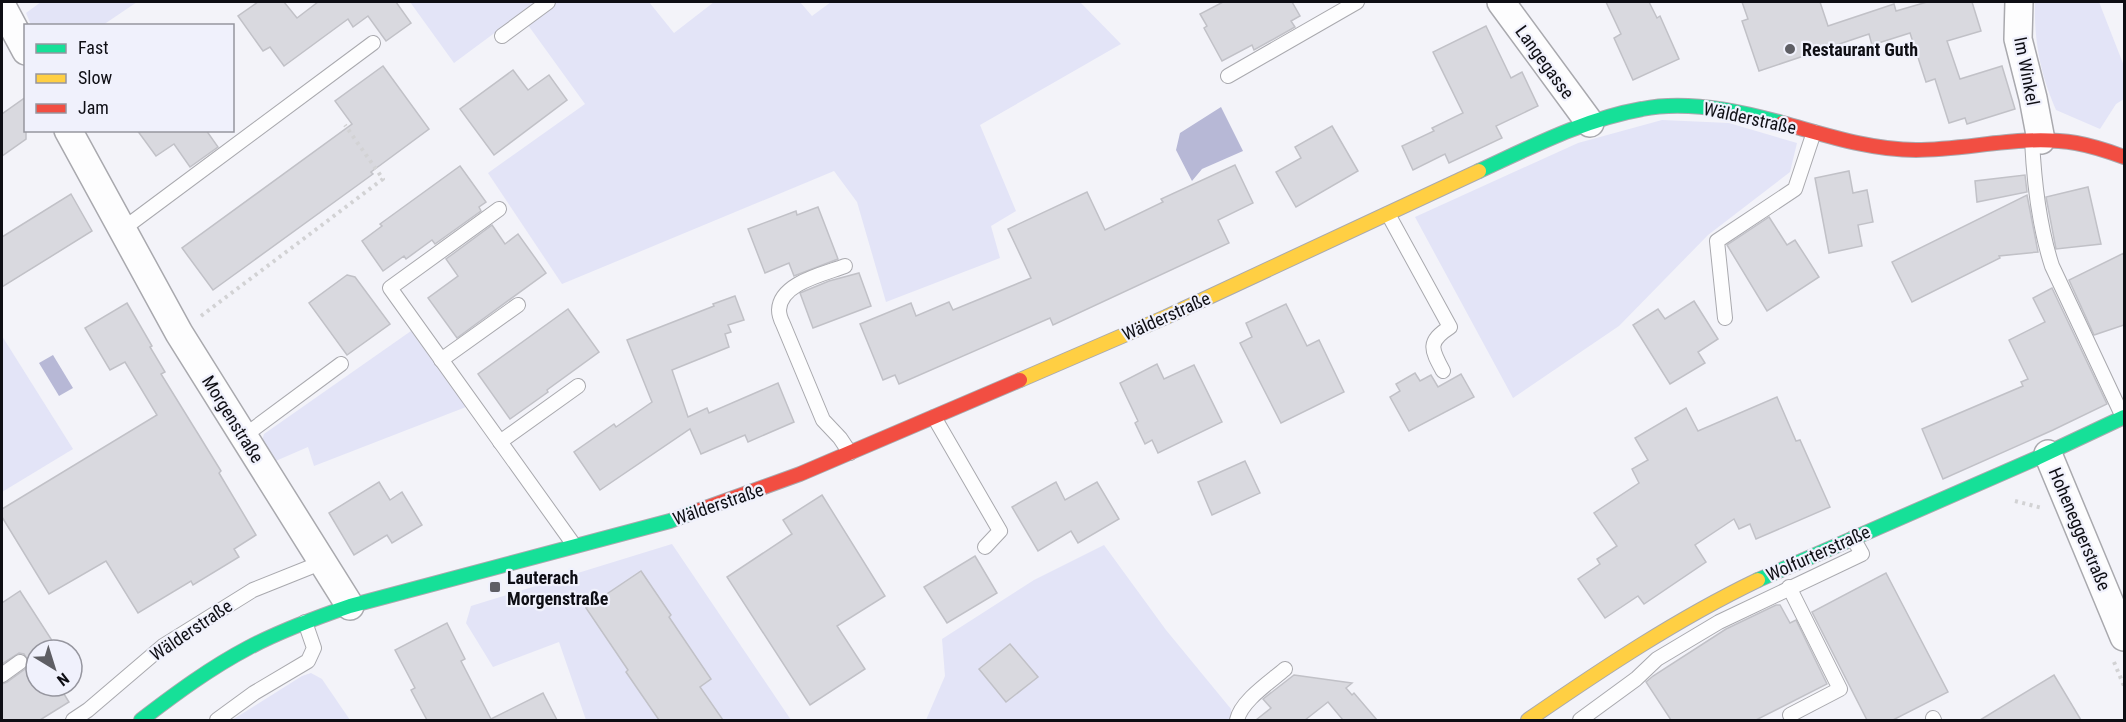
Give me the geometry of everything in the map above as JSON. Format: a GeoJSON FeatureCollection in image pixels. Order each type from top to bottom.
{"type":"FeatureCollection","features":[{"type":"Feature","properties":{"kind":"main road","name":"Wälderstraße"},"geometry":{"type":"LineString","coordinates":[[141,720],[207,672],[248,648],[305,622],[350,606],[576,547],[670,521],[714,506],[850,453],[1166,317],[1529,148],[1590,123],[1646,108],[1704,107],[1752,115],[1884,148],[1918,150],[2036,140],[2073,142],[2115,152],[2124,157]]}},
{"type":"Feature","properties":{"kind":"main road","name":"Wolfurterstraße"},"geometry":{"type":"LineString","coordinates":[[1528,720],[1616,660],[1696,612],[1771,573],[2048,454],[2124,417]]}},
{"type":"Feature","properties":{"kind":"street","name":"Langegasse"},"geometry":{"type":"LineString","coordinates":[[1501,2],[1590,123]]}},
{"type":"Feature","properties":{"kind":"street","name":"Im Winkel"},"geometry":{"type":"LineString","coordinates":[[2019,2],[2018,39],[2033,98],[2036,140]]}},
{"type":"Feature","properties":{"kind":"street"},"geometry":{"type":"LineString","coordinates":[[2,6],[24,47]]}},
{"type":"Feature","properties":{"kind":"street","name":"Morgenstraße"},"geometry":{"type":"LineString","coordinates":[[69,132],[179,333],[350,606]]}},
{"type":"Feature","properties":{"kind":"street","name":"Hoheneggerstraße"},"geometry":{"type":"LineString","coordinates":[[2048,454],[2117,645]]}},
{"type":"Feature","properties":{"kind":"lane"},"geometry":{"type":"LineString","coordinates":[[502,36],[548,2]]}},
{"type":"Feature","properties":{"kind":"lane"},"geometry":{"type":"LineString","coordinates":[[1228,76],[1357,2]]}},
{"type":"Feature","properties":{"kind":"lane"},"geometry":{"type":"LineString","coordinates":[[123,229],[373,42]]}},
{"type":"Feature","properties":{"kind":"lane"},"geometry":{"type":"LineString","coordinates":[[1725,318],[1717,241],[1795,189],[1814,132]]}},
{"type":"Feature","properties":{"kind":"lane"},"geometry":{"type":"LineString","coordinates":[[2036,140],[2038,201],[2046,247],[2052,266],[2124,417]]}},
{"type":"Feature","properties":{"kind":"lane"},"geometry":{"type":"LineString","coordinates":[[499,209],[390,288],[576,547]]}},
{"type":"Feature","properties":{"kind":"lane"},"geometry":{"type":"LineString","coordinates":[[1387,213],[1450,327],[1437,336],[1432,346],[1433,353],[1443,371]]}},
{"type":"Feature","properties":{"kind":"lane"},"geometry":{"type":"LineString","coordinates":[[845,266],[790,288],[782,297],[779,311],[823,420],[850,453]]}},
{"type":"Feature","properties":{"kind":"lane"},"geometry":{"type":"LineString","coordinates":[[441,360],[518,305]]}},
{"type":"Feature","properties":{"kind":"lane"},"geometry":{"type":"LineString","coordinates":[[244,436],[341,364]]}},
{"type":"Feature","properties":{"kind":"lane"},"geometry":{"type":"LineString","coordinates":[[500,442],[578,386]]}},
{"type":"Feature","properties":{"kind":"lane"},"geometry":{"type":"LineString","coordinates":[[934,417],[1000,531],[985,547]]}},
{"type":"Feature","properties":{"kind":"lane"},"geometry":{"type":"LineString","coordinates":[[1580,720],[1635,679],[1656,659],[1719,622],[1862,554],[1853,538]]}},
{"type":"Feature","properties":{"kind":"lane","name":"Wälderstraße"},"geometry":{"type":"LineString","coordinates":[[73,720],[88,710],[163,646],[253,590],[323,562]]}},
{"type":"Feature","properties":{"kind":"lane"},"geometry":{"type":"LineString","coordinates":[[1789,587],[1840,689],[1790,715]]}},
{"type":"Feature","properties":{"kind":"lane"},"geometry":{"type":"LineString","coordinates":[[217,720],[254,693],[308,661],[314,648],[305,622]]}},
{"type":"Feature","properties":{"kind":"lane"},"geometry":{"type":"LineString","coordinates":[[2,675],[20,662]]}},
{"type":"Feature","properties":{"kind":"lane"},"geometry":{"type":"LineString","coordinates":[[1237,720],[1244,706],[1285,669]]}},
{"type":"Feature","properties":{"kind":"path"},"geometry":{"type":"LineString","coordinates":[[179,333],[383,179],[345,125]]}},
{"type":"Feature","properties":{"kind":"path"},"geometry":{"type":"LineString","coordinates":[[2009,499],[2047,509]]}},
{"type":"Feature","properties":{"kind":"path"},"geometry":{"type":"LineString","coordinates":[[2117,645],[2124,683]]}},
{"type":"Feature","properties":{"kind":"shaded area"},"geometry":{"type":"Polygon","coordinates":[[[41,2],[137,2],[104,24],[31,24],[26,13],[41,2]]]}},
{"type":"Feature","properties":{"kind":"shaded area"},"geometry":{"type":"Polygon","coordinates":[[[410,2],[649,2],[674,33],[714,2],[800,2],[812,16],[831,2],[1080,2],[1121,44],[980,125],[1016,211],[991,226],[1000,258],[886,302],[857,202],[834,171],[562,284],[488,173],[585,104],[520,14],[454,63],[410,2]]]}},
{"type":"Feature","properties":{"kind":"shaded area"},"geometry":{"type":"Polygon","coordinates":[[[2035,2],[2099,2],[2124,66],[2124,99],[2116,104],[2100,129],[2056,110],[2039,57],[2035,2]]]}},
{"type":"Feature","properties":{"kind":"shaded area"},"geometry":{"type":"Polygon","coordinates":[[[1221,107],[1243,151],[1202,169],[1192,181],[1176,150],[1180,133],[1221,107]]]}},
{"type":"Feature","properties":{"kind":"shaded area"},"geometry":{"type":"Polygon","coordinates":[[[1662,120],[1729,123],[1797,143],[1790,172],[1708,235],[1619,326],[1513,398],[1415,217],[1578,143],[1662,120]]]}},
{"type":"Feature","properties":{"kind":"shaded area"},"geometry":{"type":"Polygon","coordinates":[[[411,331],[466,407],[314,466],[308,447],[271,463],[261,444],[264,434],[411,331]]]}},
{"type":"Feature","properties":{"kind":"shaded area"},"geometry":{"type":"Polygon","coordinates":[[[2,336],[73,449],[2,492],[2,336]]]}},
{"type":"Feature","properties":{"kind":"shaded area"},"geometry":{"type":"Polygon","coordinates":[[[53,355],[73,388],[59,396],[39,363],[53,355]]]}},
{"type":"Feature","properties":{"kind":"shaded area"},"geometry":{"type":"Polygon","coordinates":[[[672,544],[791,720],[586,720],[559,642],[493,667],[466,623],[471,606],[672,544]]]}},
{"type":"Feature","properties":{"kind":"shaded area"},"geometry":{"type":"Polygon","coordinates":[[[1104,545],[1166,630],[1231,709],[1231,720],[926,720],[945,676],[942,639],[1034,580],[1104,545]]]}},
{"type":"Feature","properties":{"kind":"shaded area"},"geometry":{"type":"Polygon","coordinates":[[[311,673],[322,679],[350,720],[232,720],[302,676],[311,673]]]}},
{"type":"Feature","properties":{"kind":"building"},"geometry":{"type":"Polygon","coordinates":[[[258,2],[284,2],[297,18],[318,2],[396,2],[411,23],[386,41],[368,16],[353,27],[348,19],[284,66],[270,47],[263,51],[238,16],[258,2]]]}},
{"type":"Feature","properties":{"kind":"building"},"geometry":{"type":"Polygon","coordinates":[[[1223,2],[1292,2],[1300,16],[1291,21],[1295,27],[1254,50],[1252,45],[1222,61],[1204,28],[1207,26],[1200,14],[1223,2]]]}},
{"type":"Feature","properties":{"kind":"building"},"geometry":{"type":"Polygon","coordinates":[[[1606,2],[1649,2],[1657,18],[1660,16],[1679,59],[1633,80],[1614,38],[1621,34],[1606,2]]]}},
{"type":"Feature","properties":{"kind":"building"},"geometry":{"type":"Polygon","coordinates":[[[1742,2],[1820,2],[1828,26],[1894,4],[1896,11],[1927,2],[1972,2],[1981,31],[1947,41],[1960,79],[2002,66],[2015,109],[1967,124],[1965,118],[1949,123],[1935,79],[1926,82],[1910,33],[1872,45],[1869,34],[1759,71],[1742,21],[1748,19],[1742,2]]]}},
{"type":"Feature","properties":{"kind":"building"},"geometry":{"type":"Polygon","coordinates":[[[1486,26],[1511,78],[1522,72],[1538,106],[1496,126],[1502,138],[1449,163],[1445,154],[1413,170],[1402,146],[1434,131],[1432,128],[1463,113],[1433,52],[1486,26]]]}},
{"type":"Feature","properties":{"kind":"building"},"geometry":{"type":"Polygon","coordinates":[[[383,66],[429,129],[371,172],[373,174],[213,290],[182,248],[352,124],[335,101],[383,66]]]}},
{"type":"Feature","properties":{"kind":"building"},"geometry":{"type":"Polygon","coordinates":[[[513,70],[528,90],[549,75],[567,100],[494,155],[460,109],[513,70]]]}},
{"type":"Feature","properties":{"kind":"building"},"geometry":{"type":"Polygon","coordinates":[[[24,98],[26,139],[2,156],[2,114],[24,98]]]}},
{"type":"Feature","properties":{"kind":"building"},"geometry":{"type":"Polygon","coordinates":[[[1332,126],[1358,171],[1296,207],[1276,172],[1301,158],[1295,147],[1332,126]]]}},
{"type":"Feature","properties":{"kind":"building"},"geometry":{"type":"Polygon","coordinates":[[[138,132],[207,132],[218,147],[190,167],[174,144],[156,156],[138,132]]]}},
{"type":"Feature","properties":{"kind":"building"},"geometry":{"type":"Polygon","coordinates":[[[1235,165],[1253,203],[1218,220],[1229,243],[1053,325],[1050,318],[899,384],[895,375],[883,380],[860,324],[911,303],[916,316],[949,302],[953,310],[1031,278],[1008,229],[1087,192],[1105,230],[1163,202],[1161,199],[1235,165]]]}},
{"type":"Feature","properties":{"kind":"building"},"geometry":{"type":"Polygon","coordinates":[[[460,166],[486,202],[479,207],[481,211],[435,244],[432,240],[406,259],[404,256],[383,271],[362,241],[382,226],[380,224],[460,166]]]}},
{"type":"Feature","properties":{"kind":"building"},"geometry":{"type":"Polygon","coordinates":[[[1849,171],[1853,193],[1867,190],[1873,222],[1858,225],[1862,246],[1829,253],[1815,178],[1849,171]]]}},
{"type":"Feature","properties":{"kind":"building"},"geometry":{"type":"Polygon","coordinates":[[[2025,175],[2027,192],[1977,202],[1975,181],[2025,175]]]}},
{"type":"Feature","properties":{"kind":"building"},"geometry":{"type":"Polygon","coordinates":[[[2088,187],[2101,244],[2056,249],[2046,197],[2088,187]]]}},
{"type":"Feature","properties":{"kind":"building"},"geometry":{"type":"Polygon","coordinates":[[[71,194],[92,231],[2,287],[2,237],[71,194]]]}},
{"type":"Feature","properties":{"kind":"building"},"geometry":{"type":"Polygon","coordinates":[[[2027,195],[2038,252],[1999,256],[2000,258],[1912,302],[1892,262],[2027,195]]]}},
{"type":"Feature","properties":{"kind":"building"},"geometry":{"type":"Polygon","coordinates":[[[818,207],[838,259],[794,276],[789,263],[765,273],[748,229],[796,211],[797,215],[818,207]]]}},
{"type":"Feature","properties":{"kind":"building"},"geometry":{"type":"Polygon","coordinates":[[[1769,217],[1787,245],[1795,240],[1819,277],[1767,311],[1727,245],[1769,217]]]}},
{"type":"Feature","properties":{"kind":"building"},"geometry":{"type":"Polygon","coordinates":[[[492,225],[505,244],[518,234],[546,273],[457,338],[428,298],[458,276],[446,259],[492,225]]]}},
{"type":"Feature","properties":{"kind":"building"},"geometry":{"type":"Polygon","coordinates":[[[2124,253],[2124,325],[2094,335],[2069,280],[2124,253]]]}},
{"type":"Feature","properties":{"kind":"building"},"geometry":{"type":"Polygon","coordinates":[[[859,273],[871,306],[813,328],[800,293],[829,281],[859,273]]]}},
{"type":"Feature","properties":{"kind":"building"},"geometry":{"type":"Polygon","coordinates":[[[347,275],[355,277],[390,324],[347,355],[309,303],[347,275]]]}},
{"type":"Feature","properties":{"kind":"building"},"geometry":{"type":"Polygon","coordinates":[[[2052,288],[2107,404],[1943,479],[1922,429],[2023,386],[2021,382],[2028,379],[2009,340],[2045,322],[2033,298],[2052,288]]]}},
{"type":"Feature","properties":{"kind":"building"},"geometry":{"type":"Polygon","coordinates":[[[735,296],[744,320],[728,325],[731,332],[725,334],[729,347],[672,370],[688,417],[707,408],[709,413],[778,383],[794,422],[748,442],[745,435],[701,454],[690,429],[600,490],[574,452],[614,424],[616,427],[652,402],[627,340],[735,296]]]}},
{"type":"Feature","properties":{"kind":"building"},"geometry":{"type":"Polygon","coordinates":[[[1694,301],[1718,339],[1698,352],[1705,363],[1670,384],[1633,325],[1658,309],[1665,319],[1694,301]]]}},
{"type":"Feature","properties":{"kind":"building"},"geometry":{"type":"Polygon","coordinates":[[[127,303],[165,372],[161,374],[221,471],[219,473],[256,535],[234,549],[239,557],[193,585],[191,581],[138,613],[106,561],[49,594],[2,517],[2,509],[157,415],[125,362],[110,370],[85,328],[127,303]]]}},
{"type":"Feature","properties":{"kind":"building"},"geometry":{"type":"Polygon","coordinates":[[[1286,304],[1307,346],[1319,340],[1344,392],[1281,423],[1240,343],[1252,337],[1246,323],[1286,304]]]}},
{"type":"Feature","properties":{"kind":"building"},"geometry":{"type":"Polygon","coordinates":[[[568,309],[599,352],[510,419],[478,374],[568,309]]]}},
{"type":"Feature","properties":{"kind":"building"},"geometry":{"type":"Polygon","coordinates":[[[1157,364],[1164,379],[1194,365],[1222,422],[1158,453],[1152,440],[1145,444],[1135,423],[1138,421],[1120,383],[1157,364]]]}},
{"type":"Feature","properties":{"kind":"building"},"geometry":{"type":"Polygon","coordinates":[[[1415,373],[1420,381],[1431,375],[1438,387],[1461,374],[1474,397],[1409,431],[1390,397],[1400,391],[1396,384],[1415,373]]]}},
{"type":"Feature","properties":{"kind":"building"},"geometry":{"type":"Polygon","coordinates":[[[1777,397],[1796,441],[1800,440],[1830,507],[1756,539],[1750,524],[1739,529],[1734,519],[1695,545],[1706,562],[1644,604],[1638,596],[1605,618],[1578,579],[1600,564],[1597,559],[1617,546],[1594,513],[1639,483],[1632,469],[1648,460],[1635,438],[1686,408],[1698,431],[1777,397]]]}},
{"type":"Feature","properties":{"kind":"building"},"geometry":{"type":"Polygon","coordinates":[[[1245,461],[1260,493],[1212,515],[1198,482],[1245,461]]]}},
{"type":"Feature","properties":{"kind":"building"},"geometry":{"type":"Polygon","coordinates":[[[379,482],[390,500],[402,492],[422,525],[392,543],[387,535],[354,555],[329,513],[379,482]]]}},
{"type":"Feature","properties":{"kind":"building"},"geometry":{"type":"Polygon","coordinates":[[[1056,482],[1065,500],[1097,482],[1119,519],[1078,543],[1071,531],[1038,551],[1012,507],[1056,482]]]}},
{"type":"Feature","properties":{"kind":"building"},"geometry":{"type":"Polygon","coordinates":[[[822,495],[885,596],[837,626],[865,669],[810,705],[727,577],[792,534],[783,520],[822,495]]]}},
{"type":"Feature","properties":{"kind":"building"},"geometry":{"type":"Polygon","coordinates":[[[975,556],[997,593],[947,623],[924,587],[975,556]]]}},
{"type":"Feature","properties":{"kind":"building"},"geometry":{"type":"Polygon","coordinates":[[[641,571],[711,679],[700,687],[723,720],[659,720],[586,608],[641,571]]]}},
{"type":"Feature","properties":{"kind":"building"},"geometry":{"type":"Polygon","coordinates":[[[1886,573],[1948,692],[1893,720],[1867,720],[1812,612],[1886,573]]]}},
{"type":"Feature","properties":{"kind":"building"},"geometry":{"type":"Polygon","coordinates":[[[20,591],[50,638],[24,638],[24,654],[19,653],[2,664],[2,603],[20,591]]]}},
{"type":"Feature","properties":{"kind":"building"},"geometry":{"type":"Polygon","coordinates":[[[1780,605],[1790,623],[1796,620],[1827,684],[1756,720],[1671,720],[1646,682],[1726,629],[1780,605]]]}},
{"type":"Feature","properties":{"kind":"building"},"geometry":{"type":"Polygon","coordinates":[[[447,623],[465,659],[461,661],[491,719],[543,693],[557,720],[427,720],[411,690],[415,688],[395,650],[447,623]]]}},
{"type":"Feature","properties":{"kind":"building"},"geometry":{"type":"Polygon","coordinates":[[[1010,644],[1038,677],[1006,702],[979,669],[1010,644]]]}},
{"type":"Feature","properties":{"kind":"building"},"geometry":{"type":"Polygon","coordinates":[[[24,670],[24,698],[66,698],[69,702],[40,720],[2,720],[2,684],[24,670]]]}},
{"type":"Feature","properties":{"kind":"building"},"geometry":{"type":"Polygon","coordinates":[[[1294,675],[1352,683],[1346,688],[1352,695],[1354,693],[1377,720],[1343,720],[1328,702],[1305,720],[1256,720],[1271,708],[1263,699],[1294,675]]]}},
{"type":"Feature","properties":{"kind":"building"},"geometry":{"type":"Polygon","coordinates":[[[2054,675],[2081,720],[1980,720],[2054,675]]]}},
{"type":"Feature","properties":{"kind":"traffic: fast"},"geometry":{"type":"LineString","coordinates":[[1479,171],[1538,143],[1579,127],[1642,109],[1695,106],[1749,114],[1782,123]]}},
{"type":"Feature","properties":{"kind":"traffic: fast"},"geometry":{"type":"LineString","coordinates":[[1758,580],[2037,458],[2124,417]]}},
{"type":"Feature","properties":{"kind":"traffic: fast"},"geometry":{"type":"LineString","coordinates":[[141,720],[220,664],[248,648],[311,620],[350,606],[670,521],[697,511]]}},
{"type":"Feature","properties":{"kind":"traffic: slow"},"geometry":{"type":"LineString","coordinates":[[1020,380],[1166,317],[1479,171]]}},
{"type":"Feature","properties":{"kind":"traffic: slow"},"geometry":{"type":"LineString","coordinates":[[1528,720],[1669,628],[1758,580]]}},
{"type":"Feature","properties":{"kind":"traffic: jam"},"geometry":{"type":"LineString","coordinates":[[1782,123],[1848,141],[1899,149],[1936,149],[2036,140],[2076,143],[2124,157]]}},
{"type":"Feature","properties":{"kind":"traffic: jam"},"geometry":{"type":"LineString","coordinates":[[697,511],[800,474],[1020,380]]}},
{"type":"Feature","properties":{"kind":"place","name":"Restaurant Guth"},"geometry":{"type":"Point","coordinates":[1790,49]}},
{"type":"Feature","properties":{"kind":"place","name":"Lauterach Morgenstraße"},"geometry":{"type":"Point","coordinates":[495,587]}}]}
